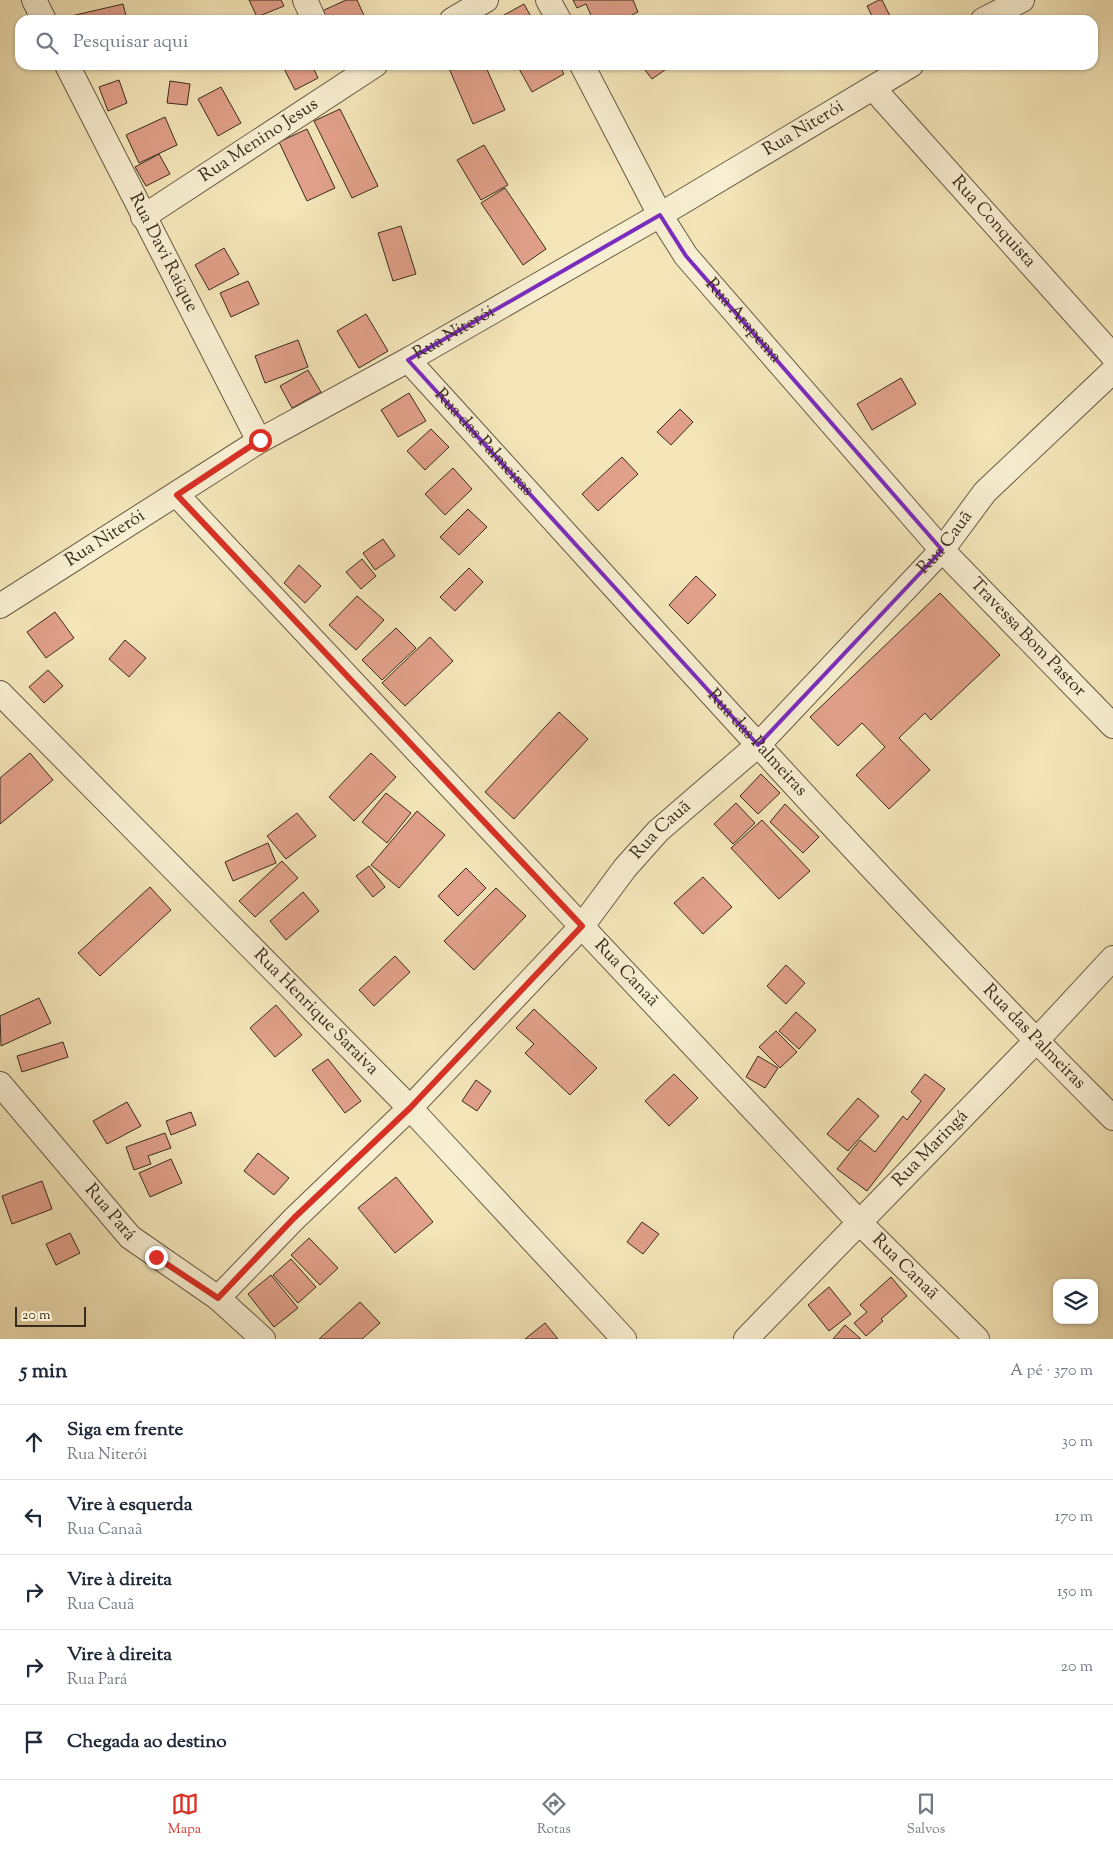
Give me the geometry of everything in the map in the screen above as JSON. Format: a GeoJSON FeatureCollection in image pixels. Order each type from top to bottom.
{"type":"FeatureCollection","features":[{"type":"Feature","properties":{"kind":"street"},"geometry":{"type":"LineString","coordinates":[[34,0],[42,15]]}},
{"type":"Feature","properties":{"kind":"street"},"geometry":{"type":"LineString","coordinates":[[305,0],[312,15]]}},
{"type":"Feature","properties":{"kind":"street"},"geometry":{"type":"LineString","coordinates":[[460,15],[486,0]]}},
{"type":"Feature","properties":{"kind":"street"},"geometry":{"type":"LineString","coordinates":[[548,0],[556,15]]}},
{"type":"Feature","properties":{"kind":"street"},"geometry":{"type":"LineString","coordinates":[[987,11],[1022,0]]}},
{"type":"Feature","properties":{"kind":"street","name":"Rua Davi Raique"},"geometry":{"type":"LineString","coordinates":[[70,70],[143,217],[260,440]]}},
{"type":"Feature","properties":{"kind":"street","name":"Rua Menino Jesus"},"geometry":{"type":"LineString","coordinates":[[143,217],[340,74],[356,70]]}},
{"type":"Feature","properties":{"kind":"street","name":"Rua Arapema"},"geometry":{"type":"LineString","coordinates":[[585,70],[660,215],[686,256],[942,550]]}},
{"type":"Feature","properties":{"kind":"street","name":"Rua Niterói"},"geometry":{"type":"LineString","coordinates":[[0,606],[177,495],[260,440],[408,360],[660,215],[903,70]]}},
{"type":"Feature","properties":{"kind":"street","name":"Rua Conquista"},"geometry":{"type":"LineString","coordinates":[[873,88],[1113,356]]}},
{"type":"Feature","properties":{"kind":"street","name":"Rua das Palmeiras"},"geometry":{"type":"LineString","coordinates":[[408,360],[758,745],[1036,1041],[1113,1118]]}},
{"type":"Feature","properties":{"kind":"street","name":"Rua Cauã"},"geometry":{"type":"LineString","coordinates":[[218,1298],[294,1218],[410,1108],[582,926],[625,868],[658,831],[758,745],[942,550],[985,492],[1113,371]]}},
{"type":"Feature","properties":{"kind":"street","name":"Rua Canaã"},"geometry":{"type":"LineString","coordinates":[[177,495],[859,1222],[977,1339]]}},
{"type":"Feature","properties":{"kind":"street","name":"Travessa Bom Pastor"},"geometry":{"type":"LineString","coordinates":[[942,550],[1113,726]]}},
{"type":"Feature","properties":{"kind":"street","name":"Rua Henrique Saraiva"},"geometry":{"type":"LineString","coordinates":[[0,693],[410,1108],[624,1339]]}},
{"type":"Feature","properties":{"kind":"street","name":"Rua Maringá"},"geometry":{"type":"LineString","coordinates":[[746,1339],[1036,1041],[1113,958]]}},
{"type":"Feature","properties":{"kind":"street","name":"Rua Pará"},"geometry":{"type":"LineString","coordinates":[[0,1084],[130,1237],[218,1298],[263,1339]]}},
{"type":"Feature","properties":{"kind":"highlighted area"},"geometry":{"type":"Polygon","coordinates":[[[660,215],[686,256],[942,550],[758,745],[408,360],[660,215]]]}},
{"type":"Feature","properties":{"kind":"building"},"geometry":{"type":"Polygon","coordinates":[[[249,0],[281,0],[284,6],[262,15],[256,15],[249,0]]]}},
{"type":"Feature","properties":{"kind":"building"},"geometry":{"type":"Polygon","coordinates":[[[346,0],[357,0],[364,15],[322,15],[320,12],[346,0]]]}},
{"type":"Feature","properties":{"kind":"building"},"geometry":{"type":"Polygon","coordinates":[[[573,0],[633,0],[638,12],[632,15],[591,15],[586,4],[577,8],[573,0]]]}},
{"type":"Feature","properties":{"kind":"building"},"geometry":{"type":"Polygon","coordinates":[[[882,0],[890,15],[872,15],[867,6],[882,0]]]}},
{"type":"Feature","properties":{"kind":"building"},"geometry":{"type":"Polygon","coordinates":[[[123,4],[126,15],[75,15],[123,4]]]}},
{"type":"Feature","properties":{"kind":"building"},"geometry":{"type":"Polygon","coordinates":[[[524,4],[530,15],[504,15],[524,4]]]}},
{"type":"Feature","properties":{"kind":"building"},"geometry":{"type":"Polygon","coordinates":[[[285,70],[314,70],[318,78],[295,90],[285,70]]]}},
{"type":"Feature","properties":{"kind":"building"},"geometry":{"type":"Polygon","coordinates":[[[450,70],[487,70],[505,110],[473,124],[450,70]]]}},
{"type":"Feature","properties":{"kind":"building"},"geometry":{"type":"Polygon","coordinates":[[[520,70],[562,70],[564,74],[532,92],[520,70]]]}},
{"type":"Feature","properties":{"kind":"building"},"geometry":{"type":"Polygon","coordinates":[[[645,70],[665,70],[652,79],[645,70]]]}},
{"type":"Feature","properties":{"kind":"building"},"geometry":{"type":"Polygon","coordinates":[[[119,80],[127,103],[108,111],[99,87],[119,80]]]}},
{"type":"Feature","properties":{"kind":"building"},"geometry":{"type":"Polygon","coordinates":[[[170,81],[190,84],[187,105],[167,103],[170,81]]]}},
{"type":"Feature","properties":{"kind":"building"},"geometry":{"type":"Polygon","coordinates":[[[221,87],[241,123],[218,136],[198,99],[221,87]]]}},
{"type":"Feature","properties":{"kind":"building"},"geometry":{"type":"Polygon","coordinates":[[[340,109],[378,186],[352,198],[314,121],[340,109]]]}},
{"type":"Feature","properties":{"kind":"building"},"geometry":{"type":"Polygon","coordinates":[[[165,117],[177,145],[139,163],[126,135],[165,117]]]}},
{"type":"Feature","properties":{"kind":"building"},"geometry":{"type":"Polygon","coordinates":[[[307,129],[335,188],[307,201],[279,142],[307,129]]]}},
{"type":"Feature","properties":{"kind":"building"},"geometry":{"type":"Polygon","coordinates":[[[484,145],[508,185],[481,200],[457,160],[484,145]]]}},
{"type":"Feature","properties":{"kind":"building"},"geometry":{"type":"Polygon","coordinates":[[[159,154],[170,174],[146,186],[135,167],[159,154]]]}},
{"type":"Feature","properties":{"kind":"building"},"geometry":{"type":"Polygon","coordinates":[[[505,188],[546,249],[523,265],[481,203],[505,188]]]}},
{"type":"Feature","properties":{"kind":"building"},"geometry":{"type":"Polygon","coordinates":[[[401,226],[416,274],[393,281],[378,233],[401,226]]]}},
{"type":"Feature","properties":{"kind":"building"},"geometry":{"type":"Polygon","coordinates":[[[224,248],[239,274],[209,290],[195,265],[224,248]]]}},
{"type":"Feature","properties":{"kind":"building"},"geometry":{"type":"Polygon","coordinates":[[[248,281],[259,304],[231,317],[220,293],[248,281]]]}},
{"type":"Feature","properties":{"kind":"building"},"geometry":{"type":"Polygon","coordinates":[[[366,314],[388,351],[359,368],[337,331],[366,314]]]}},
{"type":"Feature","properties":{"kind":"building"},"geometry":{"type":"Polygon","coordinates":[[[298,340],[308,367],[265,383],[255,356],[298,340]]]}},
{"type":"Feature","properties":{"kind":"building"},"geometry":{"type":"Polygon","coordinates":[[[308,370],[321,392],[292,408],[280,386],[308,370]]]}},
{"type":"Feature","properties":{"kind":"building"},"geometry":{"type":"Polygon","coordinates":[[[901,378],[916,404],[872,430],[857,404],[901,378]]]}},
{"type":"Feature","properties":{"kind":"building"},"geometry":{"type":"Polygon","coordinates":[[[409,393],[426,421],[398,437],[381,410],[409,393]]]}},
{"type":"Feature","properties":{"kind":"building"},"geometry":{"type":"Polygon","coordinates":[[[680,409],[693,422],[671,445],[657,432],[680,409]]]}},
{"type":"Feature","properties":{"kind":"building"},"geometry":{"type":"Polygon","coordinates":[[[431,429],[449,447],[425,470],[407,451],[431,429]]]}},
{"type":"Feature","properties":{"kind":"building"},"geometry":{"type":"Polygon","coordinates":[[[622,457],[638,474],[598,511],[582,494],[622,457]]]}},
{"type":"Feature","properties":{"kind":"building"},"geometry":{"type":"Polygon","coordinates":[[[453,468],[472,489],[445,515],[425,494],[453,468]]]}},
{"type":"Feature","properties":{"kind":"building"},"geometry":{"type":"Polygon","coordinates":[[[468,509],[487,527],[459,555],[440,537],[468,509]]]}},
{"type":"Feature","properties":{"kind":"building"},"geometry":{"type":"Polygon","coordinates":[[[383,539],[395,556],[375,570],[363,553],[383,539]]]}},
{"type":"Feature","properties":{"kind":"building"},"geometry":{"type":"Polygon","coordinates":[[[362,559],[376,576],[361,589],[346,572],[362,559]]]}},
{"type":"Feature","properties":{"kind":"building"},"geometry":{"type":"Polygon","coordinates":[[[299,565],[321,586],[305,603],[284,583],[299,565]]]}},
{"type":"Feature","properties":{"kind":"building"},"geometry":{"type":"Polygon","coordinates":[[[469,568],[483,582],[455,611],[440,597],[469,568]]]}},
{"type":"Feature","properties":{"kind":"building"},"geometry":{"type":"Polygon","coordinates":[[[696,576],[716,595],[688,624],[669,605],[696,576]]]}},
{"type":"Feature","properties":{"kind":"building"},"geometry":{"type":"Polygon","coordinates":[[[940,593],[1000,655],[931,720],[925,713],[899,738],[930,770],[889,809],[856,775],[885,747],[862,723],[838,746],[810,717],[940,593]]]}},
{"type":"Feature","properties":{"kind":"building"},"geometry":{"type":"Polygon","coordinates":[[[357,596],[384,620],[356,650],[329,625],[357,596]]]}},
{"type":"Feature","properties":{"kind":"building"},"geometry":{"type":"Polygon","coordinates":[[[55,612],[74,638],[46,658],[27,632],[55,612]]]}},
{"type":"Feature","properties":{"kind":"building"},"geometry":{"type":"Polygon","coordinates":[[[396,628],[416,648],[382,680],[362,660],[396,628]]]}},
{"type":"Feature","properties":{"kind":"building"},"geometry":{"type":"Polygon","coordinates":[[[430,637],[453,661],[405,706],[382,683],[430,637]]]}},
{"type":"Feature","properties":{"kind":"building"},"geometry":{"type":"Polygon","coordinates":[[[125,640],[146,658],[129,677],[109,659],[125,640]]]}},
{"type":"Feature","properties":{"kind":"building"},"geometry":{"type":"Polygon","coordinates":[[[48,670],[63,686],[44,703],[29,687],[48,670]]]}},
{"type":"Feature","properties":{"kind":"building"},"geometry":{"type":"Polygon","coordinates":[[[559,712],[588,739],[514,819],[485,792],[559,712]]]}},
{"type":"Feature","properties":{"kind":"building"},"geometry":{"type":"Polygon","coordinates":[[[30,753],[53,780],[0,824],[0,778],[30,753]]]}},
{"type":"Feature","properties":{"kind":"building"},"geometry":{"type":"Polygon","coordinates":[[[371,753],[396,777],[354,821],[329,797],[371,753]]]}},
{"type":"Feature","properties":{"kind":"building"},"geometry":{"type":"Polygon","coordinates":[[[761,774],[780,793],[758,814],[740,796],[761,774]]]}},
{"type":"Feature","properties":{"kind":"building"},"geometry":{"type":"Polygon","coordinates":[[[386,793],[411,813],[387,843],[362,822],[386,793]]]}},
{"type":"Feature","properties":{"kind":"building"},"geometry":{"type":"Polygon","coordinates":[[[736,803],[755,823],[733,844],[714,824],[736,803]]]}},
{"type":"Feature","properties":{"kind":"building"},"geometry":{"type":"Polygon","coordinates":[[[785,804],[819,837],[803,853],[770,822],[785,804]]]}},
{"type":"Feature","properties":{"kind":"building"},"geometry":{"type":"Polygon","coordinates":[[[417,811],[445,835],[399,888],[371,865],[417,811]]]}},
{"type":"Feature","properties":{"kind":"building"},"geometry":{"type":"Polygon","coordinates":[[[297,813],[316,836],[286,859],[267,836],[297,813]]]}},
{"type":"Feature","properties":{"kind":"building"},"geometry":{"type":"Polygon","coordinates":[[[762,820],[810,871],[779,899],[731,848],[762,820]]]}},
{"type":"Feature","properties":{"kind":"building"},"geometry":{"type":"Polygon","coordinates":[[[268,843],[276,863],[233,881],[225,862],[268,843]]]}},
{"type":"Feature","properties":{"kind":"building"},"geometry":{"type":"Polygon","coordinates":[[[282,861],[298,878],[255,917],[239,901],[282,861]]]}},
{"type":"Feature","properties":{"kind":"building"},"geometry":{"type":"Polygon","coordinates":[[[369,866],[385,887],[373,897],[356,876],[369,866]]]}},
{"type":"Feature","properties":{"kind":"building"},"geometry":{"type":"Polygon","coordinates":[[[466,868],[486,888],[458,916],[438,896],[466,868]]]}},
{"type":"Feature","properties":{"kind":"building"},"geometry":{"type":"Polygon","coordinates":[[[703,877],[732,907],[703,934],[674,903],[703,877]]]}},
{"type":"Feature","properties":{"kind":"building"},"geometry":{"type":"Polygon","coordinates":[[[150,887],[171,910],[100,976],[78,953],[150,887]]]}},
{"type":"Feature","properties":{"kind":"building"},"geometry":{"type":"Polygon","coordinates":[[[496,888],[526,916],[474,970],[444,941],[496,888]]]}},
{"type":"Feature","properties":{"kind":"building"},"geometry":{"type":"Polygon","coordinates":[[[303,892],[319,911],[286,940],[270,921],[303,892]]]}},
{"type":"Feature","properties":{"kind":"building"},"geometry":{"type":"Polygon","coordinates":[[[395,956],[410,972],[374,1006],[359,990],[395,956]]]}},
{"type":"Feature","properties":{"kind":"building"},"geometry":{"type":"Polygon","coordinates":[[[786,965],[805,983],[786,1004],[767,986],[786,965]]]}},
{"type":"Feature","properties":{"kind":"building"},"geometry":{"type":"Polygon","coordinates":[[[39,998],[51,1023],[1,1046],[0,1016],[39,998]]]}},
{"type":"Feature","properties":{"kind":"building"},"geometry":{"type":"Polygon","coordinates":[[[276,1005],[302,1035],[275,1057],[250,1028],[276,1005]]]}},
{"type":"Feature","properties":{"kind":"building"},"geometry":{"type":"Polygon","coordinates":[[[534,1009],[597,1068],[570,1095],[525,1053],[534,1044],[516,1028],[534,1009]]]}},
{"type":"Feature","properties":{"kind":"building"},"geometry":{"type":"Polygon","coordinates":[[[796,1012],[816,1030],[799,1049],[779,1031],[796,1012]]]}},
{"type":"Feature","properties":{"kind":"building"},"geometry":{"type":"Polygon","coordinates":[[[776,1031],[797,1052],[780,1068],[759,1047],[776,1031]]]}},
{"type":"Feature","properties":{"kind":"building"},"geometry":{"type":"Polygon","coordinates":[[[63,1042],[68,1057],[22,1072],[17,1056],[63,1042]]]}},
{"type":"Feature","properties":{"kind":"building"},"geometry":{"type":"Polygon","coordinates":[[[758,1056],[778,1068],[765,1088],[746,1077],[758,1056]]]}},
{"type":"Feature","properties":{"kind":"building"},"geometry":{"type":"Polygon","coordinates":[[[328,1059],[361,1101],[345,1113],[312,1070],[328,1059]]]}},
{"type":"Feature","properties":{"kind":"building"},"geometry":{"type":"Polygon","coordinates":[[[674,1074],[698,1098],[669,1126],[645,1101],[674,1074]]]}},
{"type":"Feature","properties":{"kind":"building"},"geometry":{"type":"Polygon","coordinates":[[[925,1074],[945,1089],[867,1191],[837,1169],[860,1140],[875,1152],[903,1116],[907,1120],[921,1101],[911,1092],[925,1074]]]}},
{"type":"Feature","properties":{"kind":"building"},"geometry":{"type":"Polygon","coordinates":[[[476,1080],[491,1091],[477,1111],[462,1101],[476,1080]]]}},
{"type":"Feature","properties":{"kind":"building"},"geometry":{"type":"Polygon","coordinates":[[[858,1098],[879,1116],[848,1151],[827,1134],[858,1098]]]}},
{"type":"Feature","properties":{"kind":"building"},"geometry":{"type":"Polygon","coordinates":[[[127,1102],[141,1126],[107,1144],[93,1121],[127,1102]]]}},
{"type":"Feature","properties":{"kind":"building"},"geometry":{"type":"Polygon","coordinates":[[[191,1112],[196,1125],[171,1135],[166,1121],[191,1112]]]}},
{"type":"Feature","properties":{"kind":"building"},"geometry":{"type":"Polygon","coordinates":[[[165,1133],[171,1148],[148,1156],[151,1164],[134,1170],[126,1147],[165,1133]]]}},
{"type":"Feature","properties":{"kind":"building"},"geometry":{"type":"Polygon","coordinates":[[[258,1153],[289,1178],[274,1195],[244,1171],[258,1153]]]}},
{"type":"Feature","properties":{"kind":"building"},"geometry":{"type":"Polygon","coordinates":[[[171,1159],[182,1183],[150,1197],[139,1173],[171,1159]]]}},
{"type":"Feature","properties":{"kind":"building"},"geometry":{"type":"Polygon","coordinates":[[[396,1177],[433,1222],[395,1253],[358,1208],[396,1177]]]}},
{"type":"Feature","properties":{"kind":"building"},"geometry":{"type":"Polygon","coordinates":[[[42,1181],[52,1209],[12,1224],[2,1196],[42,1181]]]}},
{"type":"Feature","properties":{"kind":"building"},"geometry":{"type":"Polygon","coordinates":[[[642,1222],[659,1234],[643,1254],[627,1242],[642,1222]]]}},
{"type":"Feature","properties":{"kind":"building"},"geometry":{"type":"Polygon","coordinates":[[[70,1233],[80,1253],[56,1265],[46,1244],[70,1233]]]}},
{"type":"Feature","properties":{"kind":"building"},"geometry":{"type":"Polygon","coordinates":[[[309,1238],[338,1268],[320,1285],[291,1255],[309,1238]]]}},
{"type":"Feature","properties":{"kind":"building"},"geometry":{"type":"Polygon","coordinates":[[[291,1259],[316,1287],[298,1303],[273,1275],[291,1259]]]}},
{"type":"Feature","properties":{"kind":"building"},"geometry":{"type":"Polygon","coordinates":[[[271,1275],[298,1308],[274,1327],[248,1294],[271,1275]]]}},
{"type":"Feature","properties":{"kind":"building"},"geometry":{"type":"Polygon","coordinates":[[[891,1277],[907,1296],[881,1319],[883,1321],[866,1336],[854,1323],[867,1312],[860,1305],[891,1277]]]}},
{"type":"Feature","properties":{"kind":"building"},"geometry":{"type":"Polygon","coordinates":[[[829,1287],[851,1314],[829,1331],[808,1305],[829,1287]]]}},
{"type":"Feature","properties":{"kind":"building"},"geometry":{"type":"Polygon","coordinates":[[[360,1302],[380,1323],[362,1339],[319,1339],[360,1302]]]}},
{"type":"Feature","properties":{"kind":"building"},"geometry":{"type":"Polygon","coordinates":[[[545,1323],[558,1339],[525,1339],[545,1323]]]}},
{"type":"Feature","properties":{"kind":"building"},"geometry":{"type":"Polygon","coordinates":[[[845,1325],[861,1339],[833,1339],[845,1325]]]}},
{"type":"Feature","properties":{"kind":"route"},"geometry":{"type":"LineString","coordinates":[[156,1257],[218,1298],[294,1218],[410,1108],[582,926],[177,495],[260,440]]}}]}
